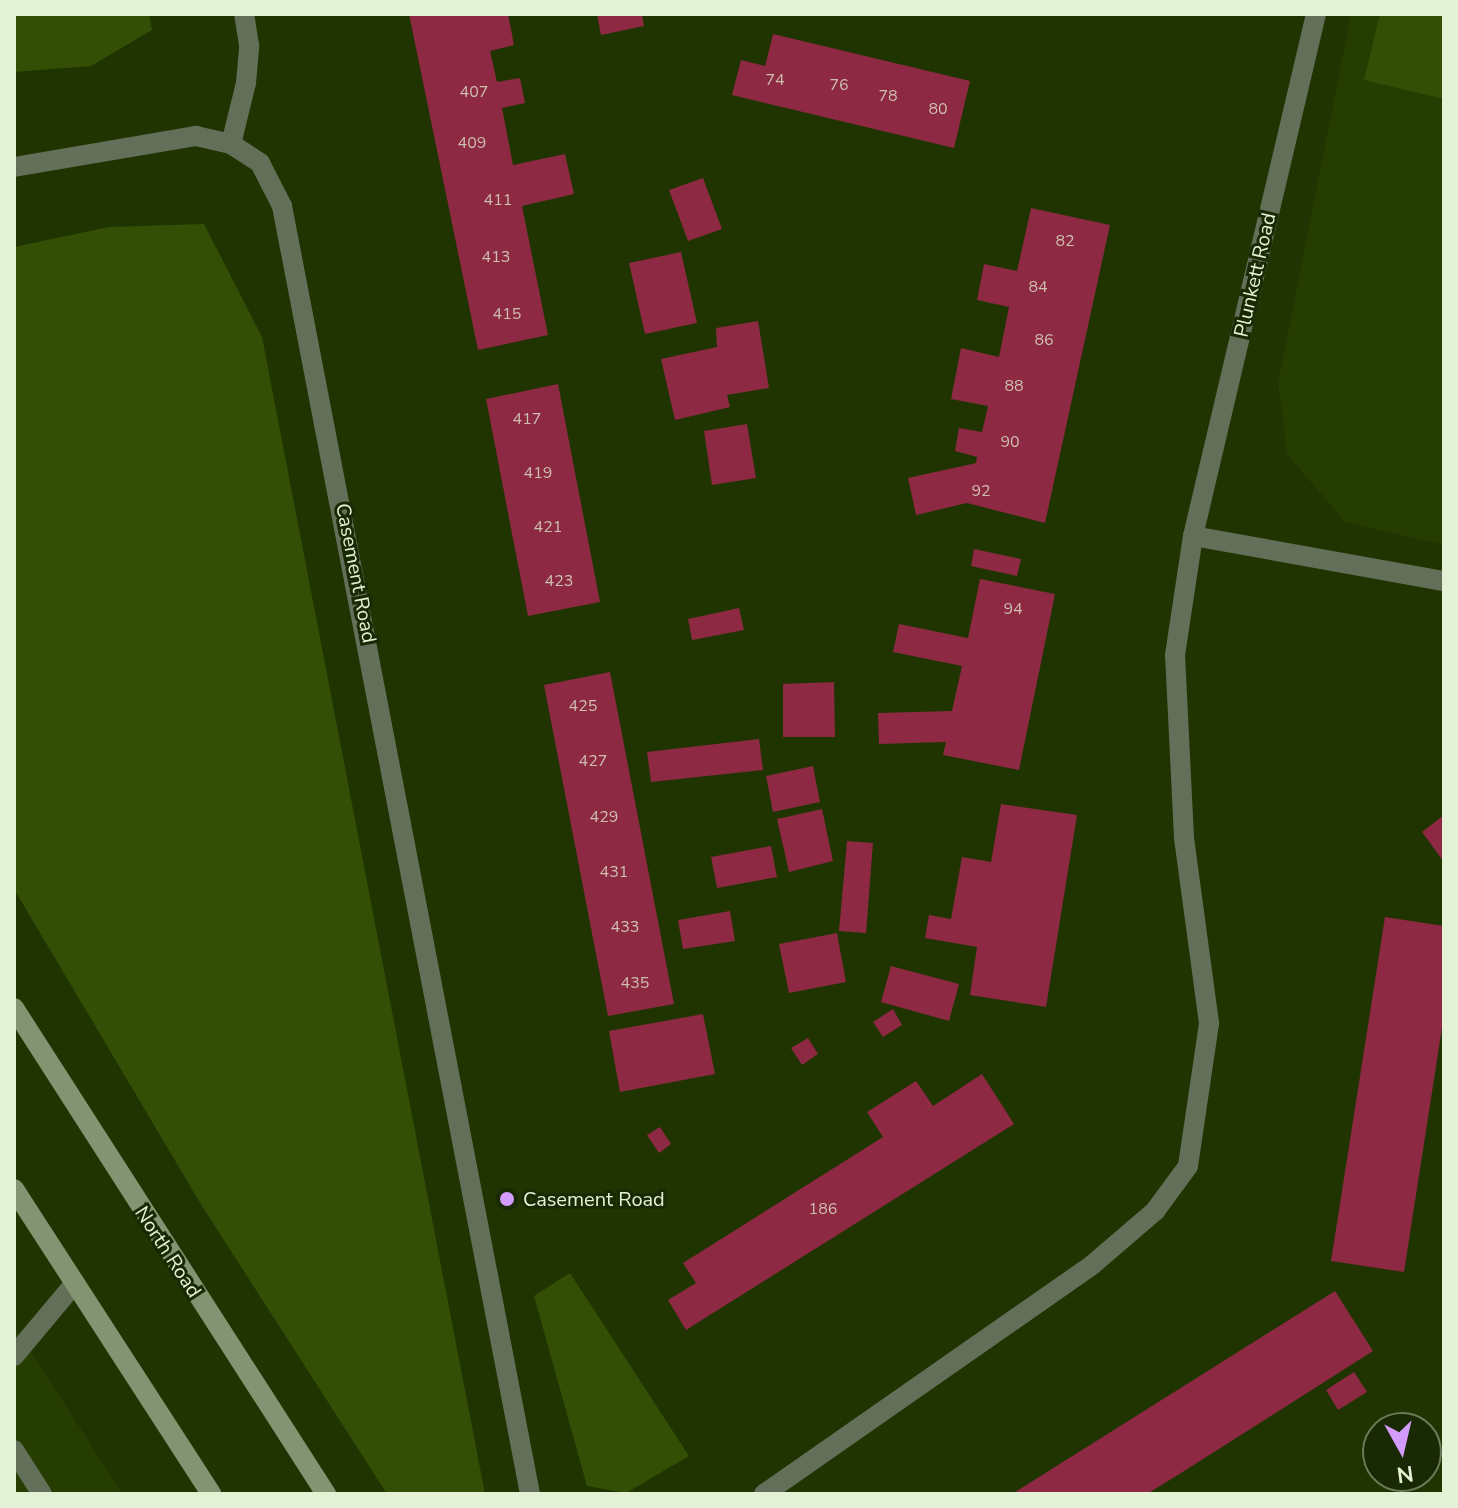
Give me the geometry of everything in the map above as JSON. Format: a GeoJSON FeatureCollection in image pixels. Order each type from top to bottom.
{"type":"FeatureCollection","features":[{"type":"Feature","properties":{"kind":"main road","name":"North Road"},"geometry":{"type":"LineString","coordinates":[[14,1008],[326,1494]]}},
{"type":"Feature","properties":{"kind":"main road"},"geometry":{"type":"LineString","coordinates":[[14,1189],[211,1494]]}},
{"type":"Feature","properties":{"kind":"street"},"geometry":{"type":"LineString","coordinates":[[231,144],[246,83],[249,45],[244,14]]}},
{"type":"Feature","properties":{"kind":"street","name":"Plunkett Road"},"geometry":{"type":"LineString","coordinates":[[764,1494],[1092,1265],[1155,1211],[1188,1166],[1209,1023],[1184,838],[1175,655],[1193,536],[1316,14]]}},
{"type":"Feature","properties":{"kind":"street","name":"Casement Road"},"geometry":{"type":"LineString","coordinates":[[14,167],[196,136],[231,144],[260,163],[282,206],[530,1494]]}},
{"type":"Feature","properties":{"kind":"street"},"geometry":{"type":"LineString","coordinates":[[1193,536],[1444,581]]}},
{"type":"Feature","properties":{"kind":"street"},"geometry":{"type":"LineString","coordinates":[[14,1356],[75,1283]]}},
{"type":"Feature","properties":{"kind":"street"},"geometry":{"type":"LineString","coordinates":[[14,1450],[42,1494]]}},
{"type":"Feature","properties":{"kind":"shaded area"},"geometry":{"type":"Polygon","coordinates":[[[14,14],[149,14],[152,30],[91,66],[14,72],[14,14]]]}},
{"type":"Feature","properties":{"kind":"shaded area"},"geometry":{"type":"Polygon","coordinates":[[[1351,14],[1444,14],[1444,545],[1345,522],[1287,454],[1278,383],[1351,14]]]}},
{"type":"Feature","properties":{"kind":"shaded area"},"geometry":{"type":"Polygon","coordinates":[[[1380,14],[1444,14],[1444,99],[1364,80],[1380,14]]]}},
{"type":"Feature","properties":{"kind":"shaded area"},"geometry":{"type":"Polygon","coordinates":[[[204,224],[262,337],[485,1494],[387,1494],[202,1206],[14,889],[14,247],[109,227],[204,224]]]}},
{"type":"Feature","properties":{"kind":"shaded area"},"geometry":{"type":"Polygon","coordinates":[[[570,1273],[689,1456],[626,1493],[587,1486],[534,1296],[570,1273]]]}},
{"type":"Feature","properties":{"kind":"shaded area"},"geometry":{"type":"Polygon","coordinates":[[[14,1326],[123,1494],[14,1494],[14,1326]]]}},
{"type":"Feature","properties":{"kind":"building"},"geometry":{"type":"Polygon","coordinates":[[[409,14],[508,14],[514,45],[490,51],[497,82],[520,78],[525,103],[502,108],[513,165],[565,154],[574,194],[522,206],[548,335],[478,350],[409,14]]]}},
{"type":"Feature","properties":{"kind":"building"},"geometry":{"type":"Polygon","coordinates":[[[597,14],[642,14],[644,26],[601,35],[597,14]]]}},
{"type":"Feature","properties":{"kind":"building"},"geometry":{"type":"Polygon","coordinates":[[[773,34],[970,81],[954,148],[732,95],[741,60],[765,66],[773,34]]]}},
{"type":"Feature","properties":{"kind":"building"},"geometry":{"type":"Polygon","coordinates":[[[703,178],[722,229],[688,241],[669,190],[703,178]]]}},
{"type":"Feature","properties":{"kind":"building"},"geometry":{"type":"Polygon","coordinates":[[[1031,208],[1110,225],[1045,523],[967,503],[916,515],[908,478],[976,463],[977,457],[955,451],[959,428],[982,432],[988,406],[951,399],[961,348],[999,357],[1009,307],[977,300],[984,264],[1017,271],[1031,208]]]}},
{"type":"Feature","properties":{"kind":"building"},"geometry":{"type":"Polygon","coordinates":[[[681,252],[697,323],[645,334],[629,263],[681,252]]]}},
{"type":"Feature","properties":{"kind":"building"},"geometry":{"type":"Polygon","coordinates":[[[758,321],[769,388],[727,395],[730,407],[675,420],[661,359],[717,347],[716,328],[758,321]]]}},
{"type":"Feature","properties":{"kind":"building"},"geometry":{"type":"Polygon","coordinates":[[[558,384],[600,602],[528,616],[486,399],[558,384]]]}},
{"type":"Feature","properties":{"kind":"building"},"geometry":{"type":"Polygon","coordinates":[[[747,424],[756,478],[712,485],[704,431],[747,424]]]}},
{"type":"Feature","properties":{"kind":"building"},"geometry":{"type":"Polygon","coordinates":[[[974,549],[1021,559],[1017,576],[971,566],[974,549]]]}},
{"type":"Feature","properties":{"kind":"building"},"geometry":{"type":"Polygon","coordinates":[[[980,579],[1055,594],[1019,770],[943,755],[946,742],[879,744],[878,713],[952,711],[962,666],[893,652],[899,624],[968,638],[980,579]]]}},
{"type":"Feature","properties":{"kind":"building"},"geometry":{"type":"Polygon","coordinates":[[[739,608],[744,630],[692,640],[688,619],[739,608]]]}},
{"type":"Feature","properties":{"kind":"building"},"geometry":{"type":"Polygon","coordinates":[[[610,672],[674,1004],[608,1016],[544,685],[610,672]]]}},
{"type":"Feature","properties":{"kind":"building"},"geometry":{"type":"Polygon","coordinates":[[[834,682],[835,737],[783,737],[783,684],[834,682]]]}},
{"type":"Feature","properties":{"kind":"building"},"geometry":{"type":"Polygon","coordinates":[[[759,739],[763,770],[651,782],[647,752],[759,739]]]}},
{"type":"Feature","properties":{"kind":"building"},"geometry":{"type":"Polygon","coordinates":[[[813,766],[820,802],[773,812],[766,776],[813,766]]]}},
{"type":"Feature","properties":{"kind":"building"},"geometry":{"type":"Polygon","coordinates":[[[1001,804],[1077,815],[1046,1007],[970,995],[977,947],[925,938],[929,915],[951,919],[962,857],[991,862],[1001,804]]]}},
{"type":"Feature","properties":{"kind":"building"},"geometry":{"type":"Polygon","coordinates":[[[822,809],[833,861],[789,872],[777,819],[822,809]]]}},
{"type":"Feature","properties":{"kind":"building"},"geometry":{"type":"Polygon","coordinates":[[[1444,815],[1444,862],[1422,832],[1444,815]]]}},
{"type":"Feature","properties":{"kind":"building"},"geometry":{"type":"Polygon","coordinates":[[[847,841],[873,843],[866,933],[839,931],[847,841]]]}},
{"type":"Feature","properties":{"kind":"building"},"geometry":{"type":"Polygon","coordinates":[[[771,846],[777,877],[717,888],[711,857],[771,846]]]}},
{"type":"Feature","properties":{"kind":"building"},"geometry":{"type":"Polygon","coordinates":[[[730,911],[735,941],[683,949],[678,920],[730,911]]]}},
{"type":"Feature","properties":{"kind":"building"},"geometry":{"type":"Polygon","coordinates":[[[1385,917],[1444,926],[1444,1015],[1404,1272],[1331,1261],[1385,917]]]}},
{"type":"Feature","properties":{"kind":"building"},"geometry":{"type":"Polygon","coordinates":[[[837,933],[846,982],[789,993],[779,944],[837,933]]]}},
{"type":"Feature","properties":{"kind":"building"},"geometry":{"type":"Polygon","coordinates":[[[891,966],[959,984],[949,1021],[881,1002],[891,966]]]}},
{"type":"Feature","properties":{"kind":"building"},"geometry":{"type":"Polygon","coordinates":[[[893,1009],[902,1025],[883,1037],[873,1022],[893,1009]]]}},
{"type":"Feature","properties":{"kind":"building"},"geometry":{"type":"Polygon","coordinates":[[[703,1014],[715,1074],[620,1092],[609,1031],[703,1014]]]}},
{"type":"Feature","properties":{"kind":"building"},"geometry":{"type":"Polygon","coordinates":[[[808,1038],[818,1054],[802,1065],[791,1048],[808,1038]]]}},
{"type":"Feature","properties":{"kind":"building"},"geometry":{"type":"Polygon","coordinates":[[[982,1074],[1014,1124],[686,1330],[668,1300],[696,1283],[683,1263],[883,1137],[867,1112],[916,1081],[933,1106],[982,1074]]]}},
{"type":"Feature","properties":{"kind":"building"},"geometry":{"type":"Polygon","coordinates":[[[660,1127],[671,1144],[659,1153],[647,1135],[660,1127]]]}},
{"type":"Feature","properties":{"kind":"building"},"geometry":{"type":"Polygon","coordinates":[[[1335,1291],[1373,1351],[1181,1473],[1147,1494],[1012,1494],[1335,1291]]]}},
{"type":"Feature","properties":{"kind":"building"},"geometry":{"type":"Polygon","coordinates":[[[1354,1372],[1367,1392],[1338,1410],[1326,1390],[1354,1372]]]}},
{"type":"Feature","properties":{"kind":"place","name":"Casement Road"},"geometry":{"type":"Point","coordinates":[507,1199]}}]}
